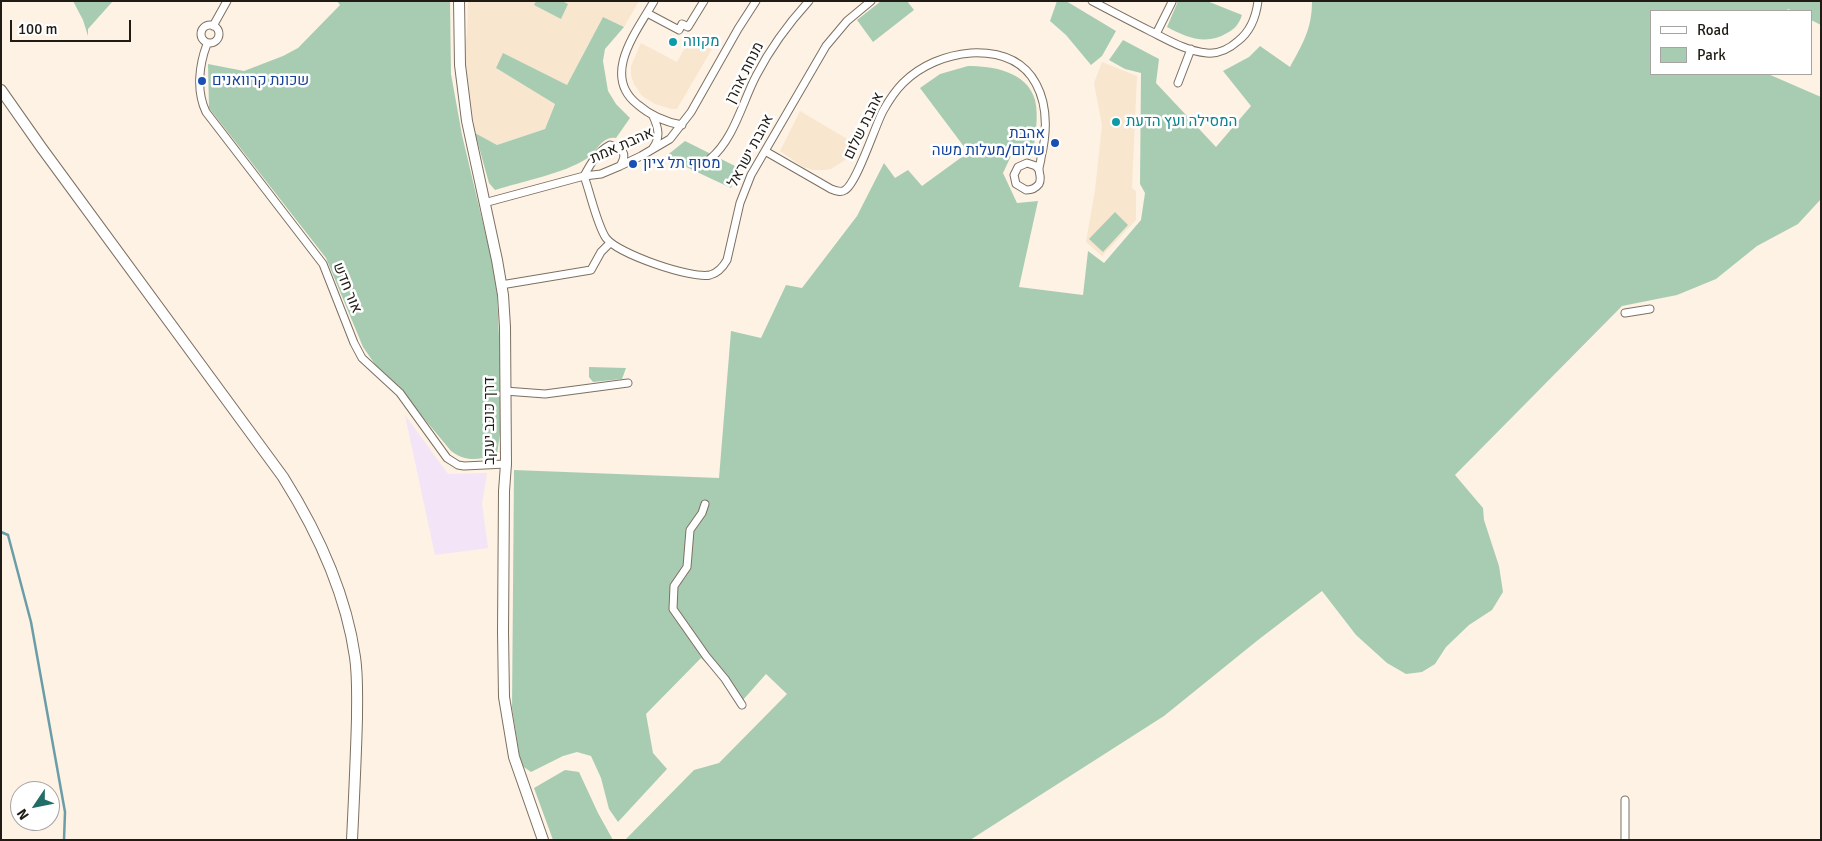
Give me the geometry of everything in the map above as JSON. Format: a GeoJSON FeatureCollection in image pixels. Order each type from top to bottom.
{"type":"FeatureCollection","features":[{"type":"Feature","properties":{"kind":"main road","name":"דרך כוכב יעקב"},"geometry":{"type":"LineString","coordinates":[[459,1],[458,41],[467,121],[501,286],[505,327],[504,697],[514,757],[544,840]]}},
{"type":"Feature","properties":{"kind":"main road"},"geometry":{"type":"LineString","coordinates":[[1,90],[40,147],[283,477],[314,533],[341,601],[350,630],[355,658],[357,680],[356,747],[352,840]]}},
{"type":"Feature","properties":{"kind":"street"},"geometry":{"type":"LineString","coordinates":[[213,26],[227,1]]}},
{"type":"Feature","properties":{"kind":"street"},"geometry":{"type":"LineString","coordinates":[[654,1],[627,48],[623,59],[621,78],[632,100],[653,115],[667,122],[682,125]]}},
{"type":"Feature","properties":{"kind":"street"},"geometry":{"type":"LineString","coordinates":[[647,13],[679,30],[682,24],[688,27],[704,1]]}},
{"type":"Feature","properties":{"kind":"street","name":"אהבת אמת"},"geometry":{"type":"LineString","coordinates":[[484,203],[584,176],[601,174],[652,150],[670,139],[682,125],[756,1]]}},
{"type":"Feature","properties":{"kind":"street","name":"מנחת אהרן"},"geometry":{"type":"LineString","coordinates":[[710,159],[725,141],[774,44],[809,1]]}},
{"type":"Feature","properties":{"kind":"street","name":"אהבת ישראל"},"geometry":{"type":"LineString","coordinates":[[610,243],[626,253],[670,268],[704,276],[715,273],[724,266],[742,194],[751,175],[826,46],[847,21],[871,1]]}},
{"type":"Feature","properties":{"kind":"street"},"geometry":{"type":"LineString","coordinates":[[1092,1],[1181,47],[1206,53],[1217,52],[1234,45],[1248,31],[1254,20],[1258,1]]}},
{"type":"Feature","properties":{"kind":"street"},"geometry":{"type":"LineString","coordinates":[[1156,34],[1171,2]]}},
{"type":"Feature","properties":{"kind":"street"},"geometry":{"type":"LineString","coordinates":[[206,26],[213,26],[218,30],[218,39],[214,43],[207,44],[201,38],[201,31],[206,26]]}},
{"type":"Feature","properties":{"kind":"street","name":"אור חדש"},"geometry":{"type":"LineString","coordinates":[[207,44],[200,72],[202,99],[206,112],[323,264],[362,358],[400,393],[447,458],[458,465],[464,466],[506,464]]}},
{"type":"Feature","properties":{"kind":"street"},"geometry":{"type":"LineString","coordinates":[[1178,83],[1191,49]]}},
{"type":"Feature","properties":{"kind":"street","name":"אהבת שלום"},"geometry":{"type":"LineString","coordinates":[[765,151],[831,189],[846,190],[854,179],[883,111],[903,83],[930,63],[945,57],[972,53],[989,54],[1016,63],[1033,79],[1040,90],[1046,112],[1043,152]]}},
{"type":"Feature","properties":{"kind":"street"},"geometry":{"type":"LineString","coordinates":[[652,150],[657,143],[658,136],[658,129],[653,115]]}},
{"type":"Feature","properties":{"kind":"street"},"geometry":{"type":"LineString","coordinates":[[501,286],[591,270],[601,252],[610,243],[601,227],[584,176],[593,160],[602,150],[610,145],[619,148],[624,154],[624,159],[620,166]]}},
{"type":"Feature","properties":{"kind":"street"},"geometry":{"type":"LineString","coordinates":[[1031,164],[1043,152]]}},
{"type":"Feature","properties":{"kind":"street"},"geometry":{"type":"LineString","coordinates":[[1039,170],[1031,164],[1022,164],[1016,170],[1014,179],[1018,187],[1026,190],[1037,186],[1041,178],[1039,170],[1043,152]]}},
{"type":"Feature","properties":{"kind":"street"},"geometry":{"type":"LineString","coordinates":[[1624,313],[1650,309]]}},
{"type":"Feature","properties":{"kind":"street"},"geometry":{"type":"LineString","coordinates":[[504,391],[545,394],[628,383]]}},
{"type":"Feature","properties":{"kind":"street"},"geometry":{"type":"LineString","coordinates":[[704,504],[702,513],[690,530],[687,567],[674,586],[673,609],[742,705]]}},
{"type":"Feature","properties":{"kind":"street"},"geometry":{"type":"LineString","coordinates":[[1625,800],[1625,840]]}},
{"type":"Feature","properties":{"kind":"shaded area"},"geometry":{"type":"Polygon","coordinates":[[[468,1],[639,1],[624,27],[603,17],[567,85],[503,54],[496,68],[555,103],[545,129],[497,145],[475,133],[464,49],[467,35],[468,1]]]}},
{"type":"Feature","properties":{"kind":"shaded area"},"geometry":{"type":"Polygon","coordinates":[[[691,37],[712,49],[677,109],[655,104],[642,96],[634,84],[631,75],[631,66],[641,43],[677,62],[691,37]]]}},
{"type":"Feature","properties":{"kind":"shaded area"},"geometry":{"type":"Polygon","coordinates":[[[1102,62],[1137,76],[1132,188],[1136,191],[1136,220],[1102,256],[1086,242],[1095,190],[1102,125],[1094,83],[1102,62]]]}},
{"type":"Feature","properties":{"kind":"shaded area"},"geometry":{"type":"Polygon","coordinates":[[[800,111],[854,143],[845,160],[831,169],[813,170],[803,167],[780,151],[800,111]]]}},
{"type":"Feature","properties":{"kind":"shaded area"},"geometry":{"type":"Polygon","coordinates":[[[405,415],[448,474],[487,473],[482,504],[488,548],[435,555],[405,415]]]}},
{"type":"Feature","properties":{"kind":"green space"},"geometry":{"type":"Polygon","coordinates":[[[73,1],[113,1],[88,29],[88,36],[83,20],[73,1]]]}},
{"type":"Feature","properties":{"kind":"green space"},"geometry":{"type":"Polygon","coordinates":[[[337,1],[450,1],[451,74],[462,135],[491,257],[497,293],[501,380],[500,433],[497,455],[468,459],[451,451],[402,392],[379,370],[363,347],[326,258],[209,108],[208,64],[244,71],[283,56],[298,48],[340,5],[337,1]]]}},
{"type":"Feature","properties":{"kind":"green space"},"geometry":{"type":"Polygon","coordinates":[[[536,1],[562,1],[568,4],[561,19],[534,5],[536,1]]]}},
{"type":"Feature","properties":{"kind":"green space"},"geometry":{"type":"Polygon","coordinates":[[[881,1],[907,1],[914,10],[873,42],[857,20],[881,1]]]}},
{"type":"Feature","properties":{"kind":"green space"},"geometry":{"type":"Polygon","coordinates":[[[1057,1],[1066,1],[1116,31],[1102,56],[1091,65],[1066,35],[1050,21],[1057,1]]]}},
{"type":"Feature","properties":{"kind":"green space"},"geometry":{"type":"Polygon","coordinates":[[[1178,1],[1207,1],[1242,15],[1236,26],[1227,33],[1211,39],[1196,39],[1167,27],[1178,1]]]}},
{"type":"Feature","properties":{"kind":"green space"},"geometry":{"type":"Polygon","coordinates":[[[1312,1],[1821,1],[1821,25],[1812,20],[1812,10],[1650,10],[1650,75],[1770,75],[1821,97],[1821,199],[1798,224],[1757,246],[1716,279],[1677,295],[1622,306],[1455,475],[1483,508],[1484,520],[1499,566],[1503,592],[1492,610],[1469,625],[1446,647],[1435,664],[1422,672],[1406,674],[1387,663],[1356,635],[1322,591],[1164,716],[970,840],[625,840],[694,770],[719,763],[787,694],[766,674],[743,700],[701,658],[646,714],[653,753],[667,769],[618,822],[609,809],[601,778],[591,756],[577,752],[563,756],[531,772],[521,765],[512,708],[514,470],[719,478],[731,331],[761,338],[786,285],[802,288],[857,216],[884,163],[895,178],[908,170],[922,186],[966,154],[1011,156],[1003,173],[1017,203],[1038,201],[1019,287],[1083,295],[1088,251],[1104,263],[1141,220],[1145,193],[1140,184],[1141,73],[1125,69],[1109,60],[1123,40],[1159,59],[1156,83],[1216,147],[1251,106],[1223,71],[1249,57],[1260,46],[1290,67],[1303,43],[1312,11],[1312,1]]]}},
{"type":"Feature","properties":{"kind":"green space"},"geometry":{"type":"Polygon","coordinates":[[[603,17],[624,27],[605,49],[603,61],[608,91],[616,104],[630,118],[616,138],[603,141],[590,156],[577,164],[555,173],[495,190],[489,183],[475,133],[497,145],[545,129],[555,104],[496,68],[503,53],[567,85],[603,17]]]}},
{"type":"Feature","properties":{"kind":"green space"},"geometry":{"type":"Polygon","coordinates":[[[968,66],[987,67],[1008,72],[1025,82],[1031,90],[1037,113],[1033,154],[965,148],[920,88],[940,74],[968,66]]]}},
{"type":"Feature","properties":{"kind":"green space"},"geometry":{"type":"Polygon","coordinates":[[[685,141],[739,168],[731,188],[665,157],[685,141]]]}},
{"type":"Feature","properties":{"kind":"green space"},"geometry":{"type":"Polygon","coordinates":[[[1115,212],[1128,225],[1103,252],[1089,239],[1115,212]]]}},
{"type":"Feature","properties":{"kind":"green space"},"geometry":{"type":"Polygon","coordinates":[[[589,367],[626,368],[622,379],[593,382],[589,377],[589,367]]]}},
{"type":"Feature","properties":{"kind":"green space"},"geometry":{"type":"Polygon","coordinates":[[[565,770],[579,772],[613,840],[553,840],[534,788],[565,770]]]}},
{"type":"Feature","properties":{"kind":"waterway"},"geometry":{"type":"LineString","coordinates":[[1,532],[8,535],[31,622],[65,812],[64,840]]}},
{"type":"Feature","properties":{"kind":"place","name":"מקווה"},"geometry":{"type":"Point","coordinates":[673,42]}},
{"type":"Feature","properties":{"kind":"place","name":"שכונת קרוואנים"},"geometry":{"type":"Point","coordinates":[202,81]}},
{"type":"Feature","properties":{"kind":"place","name":"המסילה ועץ הדעת"},"geometry":{"type":"Point","coordinates":[1116,122]}},
{"type":"Feature","properties":{"kind":"place","name":"אהבת שלום/מעלות משה"},"geometry":{"type":"Point","coordinates":[1055,143]}},
{"type":"Feature","properties":{"kind":"place","name":"מסוף תל ציון"},"geometry":{"type":"Point","coordinates":[633,164]}}]}
